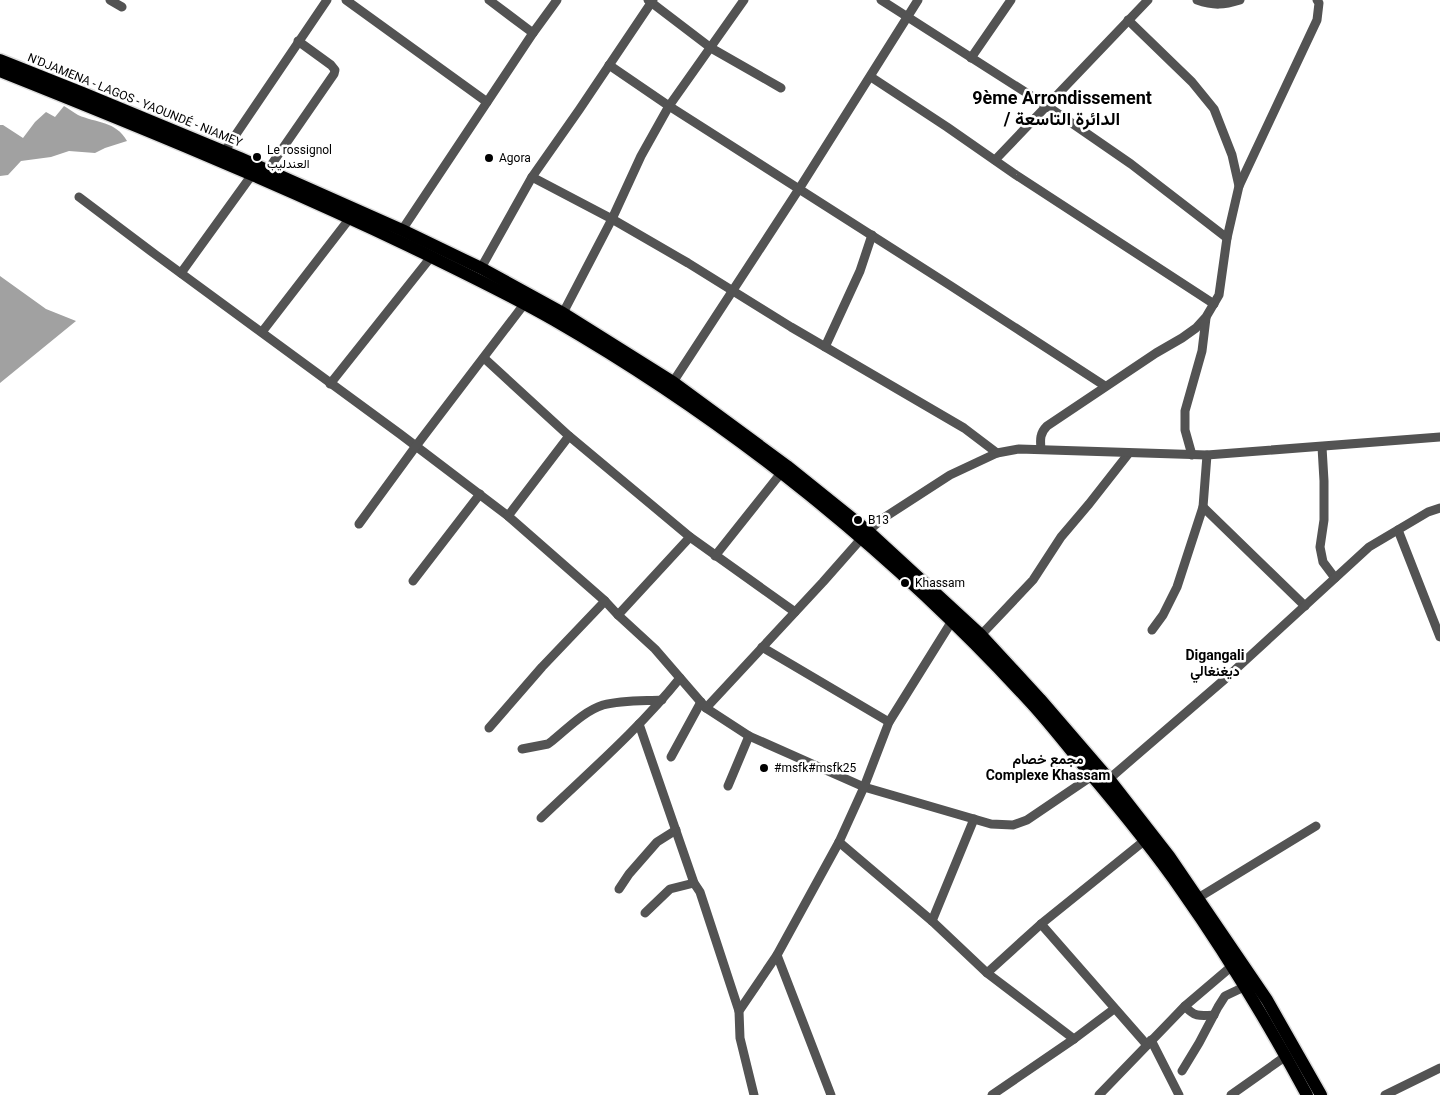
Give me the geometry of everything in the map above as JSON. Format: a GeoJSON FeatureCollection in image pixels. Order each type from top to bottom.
{"type":"FeatureCollection","features":[{"type":"Feature","properties":{"kind":"highway","name":"N'DJAMENA - LAGOS - YAOUNDÉ - NIAMEY"},"geometry":{"type":"LineString","coordinates":[[0,60],[81,98],[402,230],[481,268],[563,313],[673,382],[787,466],[981,636],[1040,699],[1109,779],[1169,856],[1267,1000],[1321,1095]]}},
{"type":"Feature","properties":{"kind":"highway","name":"N'DJAMENA - LAGOS - YAOUNDÉ - NIAMEY"},"geometry":{"type":"LineString","coordinates":[[0,71],[81,98]]}},
{"type":"Feature","properties":{"kind":"highway","name":"N'DJAMENA - LAGOS - YAOUNDÉ - NIAMEY"},"geometry":{"type":"LineString","coordinates":[[259,171],[350,218],[525,303],[564,326],[677,398],[752,450],[865,534],[1033,706],[1108,794],[1180,887],[1232,966],[1307,1095]]}},
{"type":"Feature","properties":{"kind":"street"},"geometry":{"type":"LineString","coordinates":[[110,0],[122,7]]}},
{"type":"Feature","properties":{"kind":"street"},"geometry":{"type":"LineString","coordinates":[[222,156],[327,0]]}},
{"type":"Feature","properties":{"kind":"street"},"geometry":{"type":"LineString","coordinates":[[346,0],[487,102]]}},
{"type":"Feature","properties":{"kind":"street"},"geometry":{"type":"LineString","coordinates":[[489,0],[533,33]]}},
{"type":"Feature","properties":{"kind":"street"},"geometry":{"type":"LineString","coordinates":[[402,230],[557,0]]}},
{"type":"Feature","properties":{"kind":"street"},"geometry":{"type":"LineString","coordinates":[[563,313],[612,219],[640,156],[669,106],[744,0]]}},
{"type":"Feature","properties":{"kind":"street"},"geometry":{"type":"LineString","coordinates":[[881,0],[1047,106],[1131,164],[1227,238]]}},
{"type":"Feature","properties":{"kind":"street"},"geometry":{"type":"LineString","coordinates":[[673,382],[799,189],[918,0]]}},
{"type":"Feature","properties":{"kind":"street"},"geometry":{"type":"LineString","coordinates":[[971,58],[1011,0]]}},
{"type":"Feature","properties":{"kind":"street"},"geometry":{"type":"LineString","coordinates":[[995,160],[1148,0]]}},
{"type":"Feature","properties":{"kind":"street"},"geometry":{"type":"LineString","coordinates":[[1197,0],[1223,5],[1240,0]]}},
{"type":"Feature","properties":{"kind":"street"},"geometry":{"type":"LineString","coordinates":[[1041,449],[1040,437],[1042,431],[1047,426],[1105,386],[1196,328],[1214,304],[1219,295],[1227,238],[1239,186],[1317,20],[1319,3],[1317,0]]}},
{"type":"Feature","properties":{"kind":"street"},"geometry":{"type":"LineString","coordinates":[[481,268],[532,177],[609,65],[650,1],[711,48],[781,88]]}},
{"type":"Feature","properties":{"kind":"street"},"geometry":{"type":"LineString","coordinates":[[1128,20],[1192,82],[1214,108],[1232,155],[1239,186]]}},
{"type":"Feature","properties":{"kind":"street"},"geometry":{"type":"LineString","coordinates":[[181,273],[334,74],[335,70],[331,65],[298,41]]}},
{"type":"Feature","properties":{"kind":"street"},"geometry":{"type":"LineString","coordinates":[[609,65],[669,106],[1105,386]]}},
{"type":"Feature","properties":{"kind":"street"},"geometry":{"type":"LineString","coordinates":[[871,76],[1214,304]]}},
{"type":"Feature","properties":{"kind":"street"},"geometry":{"type":"LineString","coordinates":[[532,177],[612,219],[733,290],[825,347],[964,428],[997,452]]}},
{"type":"Feature","properties":{"kind":"street"},"geometry":{"type":"LineString","coordinates":[[79,197],[508,516],[605,601],[655,649],[703,705],[749,736],[864,787],[991,824],[1013,825],[1027,820],[1092,776]]}},
{"type":"Feature","properties":{"kind":"street"},"geometry":{"type":"LineString","coordinates":[[262,332],[350,218]]}},
{"type":"Feature","properties":{"kind":"street"},"geometry":{"type":"LineString","coordinates":[[825,347],[860,271],[872,235]]}},
{"type":"Feature","properties":{"kind":"street"},"geometry":{"type":"LineString","coordinates":[[330,384],[431,257]]}},
{"type":"Feature","properties":{"kind":"street"},"geometry":{"type":"LineString","coordinates":[[359,524],[525,303]]}},
{"type":"Feature","properties":{"kind":"street"},"geometry":{"type":"LineString","coordinates":[[1192,455],[1185,430],[1185,411],[1202,351],[1206,317]]}},
{"type":"Feature","properties":{"kind":"street"},"geometry":{"type":"LineString","coordinates":[[484,358],[569,436],[690,537],[794,612]]}},
{"type":"Feature","properties":{"kind":"street"},"geometry":{"type":"LineString","coordinates":[[508,516],[569,436]]}},
{"type":"Feature","properties":{"kind":"street"},"geometry":{"type":"LineString","coordinates":[[671,756],[703,705],[762,647],[865,534],[896,509],[950,475],[997,452],[1019,448],[1207,455],[1440,437]]}},
{"type":"Feature","properties":{"kind":"street"},"geometry":{"type":"LineString","coordinates":[[1322,447],[1324,520],[1320,547],[1323,562],[1335,578]]}},
{"type":"Feature","properties":{"kind":"street"},"geometry":{"type":"LineString","coordinates":[[981,636],[1033,580],[1061,537],[1090,504],[1129,453]]}},
{"type":"Feature","properties":{"kind":"street"},"geometry":{"type":"LineString","coordinates":[[1152,630],[1163,615],[1177,587],[1203,507],[1207,455]]}},
{"type":"Feature","properties":{"kind":"street"},"geometry":{"type":"LineString","coordinates":[[715,556],[781,473]]}},
{"type":"Feature","properties":{"kind":"street"},"geometry":{"type":"LineString","coordinates":[[413,581],[480,494]]}},
{"type":"Feature","properties":{"kind":"street"},"geometry":{"type":"LineString","coordinates":[[1203,507],[1305,606]]}},
{"type":"Feature","properties":{"kind":"street"},"geometry":{"type":"LineString","coordinates":[[1109,779],[1225,679],[1369,547],[1428,512],[1440,508]]}},
{"type":"Feature","properties":{"kind":"street"},"geometry":{"type":"LineString","coordinates":[[1398,530],[1440,637]]}},
{"type":"Feature","properties":{"kind":"street"},"geometry":{"type":"LineString","coordinates":[[618,615],[690,537]]}},
{"type":"Feature","properties":{"kind":"street"},"geometry":{"type":"LineString","coordinates":[[489,728],[542,667],[605,601]]}},
{"type":"Feature","properties":{"kind":"street"},"geometry":{"type":"LineString","coordinates":[[739,1012],[777,954],[839,842],[864,787],[889,722],[952,621]]}},
{"type":"Feature","properties":{"kind":"street"},"geometry":{"type":"LineString","coordinates":[[762,647],[889,722]]}},
{"type":"Feature","properties":{"kind":"street"},"geometry":{"type":"LineString","coordinates":[[540,818],[639,724],[680,678]]}},
{"type":"Feature","properties":{"kind":"street"},"geometry":{"type":"LineString","coordinates":[[522,749],[548,744],[590,711],[602,706],[621,702],[662,700]]}},
{"type":"Feature","properties":{"kind":"street"},"geometry":{"type":"LineString","coordinates":[[639,724],[694,883],[700,892],[739,1012],[740,1038],[754,1095]]}},
{"type":"Feature","properties":{"kind":"street"},"geometry":{"type":"LineString","coordinates":[[728,786],[749,736]]}},
{"type":"Feature","properties":{"kind":"street"},"geometry":{"type":"LineString","coordinates":[[932,921],[974,819]]}},
{"type":"Feature","properties":{"kind":"street"},"geometry":{"type":"LineString","coordinates":[[1198,898],[1316,826]]}},
{"type":"Feature","properties":{"kind":"street"},"geometry":{"type":"LineString","coordinates":[[619,889],[629,874],[657,842],[676,830]]}},
{"type":"Feature","properties":{"kind":"street"},"geometry":{"type":"LineString","coordinates":[[987,973],[1042,924],[1144,841]]}},
{"type":"Feature","properties":{"kind":"street"},"geometry":{"type":"LineString","coordinates":[[839,842],[932,921],[987,973],[1074,1039]]}},
{"type":"Feature","properties":{"kind":"street"},"geometry":{"type":"LineString","coordinates":[[645,912],[670,889],[694,883]]}},
{"type":"Feature","properties":{"kind":"street"},"geometry":{"type":"LineString","coordinates":[[1042,924],[1114,1008],[1149,1042],[1179,1095]]}},
{"type":"Feature","properties":{"kind":"street"},"geometry":{"type":"LineString","coordinates":[[777,954],[831,1095]]}},
{"type":"Feature","properties":{"kind":"street"},"geometry":{"type":"LineString","coordinates":[[1099,1095],[1185,1006],[1232,966]]}},
{"type":"Feature","properties":{"kind":"street"},"geometry":{"type":"LineString","coordinates":[[1182,1071],[1225,996],[1244,987]]}},
{"type":"Feature","properties":{"kind":"street"},"geometry":{"type":"LineString","coordinates":[[1185,1006],[1191,1013],[1202,1016],[1214,1015]]}},
{"type":"Feature","properties":{"kind":"street"},"geometry":{"type":"LineString","coordinates":[[992,1095],[1074,1039],[1114,1008]]}},
{"type":"Feature","properties":{"kind":"street"},"geometry":{"type":"LineString","coordinates":[[1231,1095],[1286,1056]]}},
{"type":"Feature","properties":{"kind":"street"},"geometry":{"type":"LineString","coordinates":[[1385,1095],[1440,1068]]}},
{"type":"Feature","properties":{"kind":"shaded area"},"geometry":{"type":"Polygon","coordinates":[[[64,106],[85,118],[111,126],[122,134],[127,141],[95,153],[69,151],[51,157],[21,161],[8,175],[0,176],[0,125],[23,138],[35,122],[46,112],[55,117],[64,106]]]}},
{"type":"Feature","properties":{"kind":"shaded area"},"geometry":{"type":"Polygon","coordinates":[[[0,276],[46,309],[76,321],[0,383],[0,276]]]}},
{"type":"Feature","properties":{"kind":"place","name":"Le rossignol العندليب"},"geometry":{"type":"Point","coordinates":[257,157]}},
{"type":"Feature","properties":{"kind":"place","name":"Agora"},"geometry":{"type":"Point","coordinates":[489,158]}},
{"type":"Feature","properties":{"kind":"place","name":"B13"},"geometry":{"type":"Point","coordinates":[858,520]}},
{"type":"Feature","properties":{"kind":"place","name":"Khassam"},"geometry":{"type":"Point","coordinates":[905,583]}},
{"type":"Feature","properties":{"kind":"place","name":"#msfk#msfk25"},"geometry":{"type":"Point","coordinates":[764,768]}},
{"type":"Feature","properties":{"kind":"district","name":"9ème Arrondissement / الدائرة التاسعة"},"geometry":{"type":"Point","coordinates":[1062,108]}},
{"type":"Feature","properties":{"kind":"district","name":"Digangali ديغنغالي"},"geometry":{"type":"Point","coordinates":[1215,664]}},
{"type":"Feature","properties":{"kind":"district","name":"مجمع خصام Complexe Khassam"},"geometry":{"type":"Point","coordinates":[1048,768]}}]}
